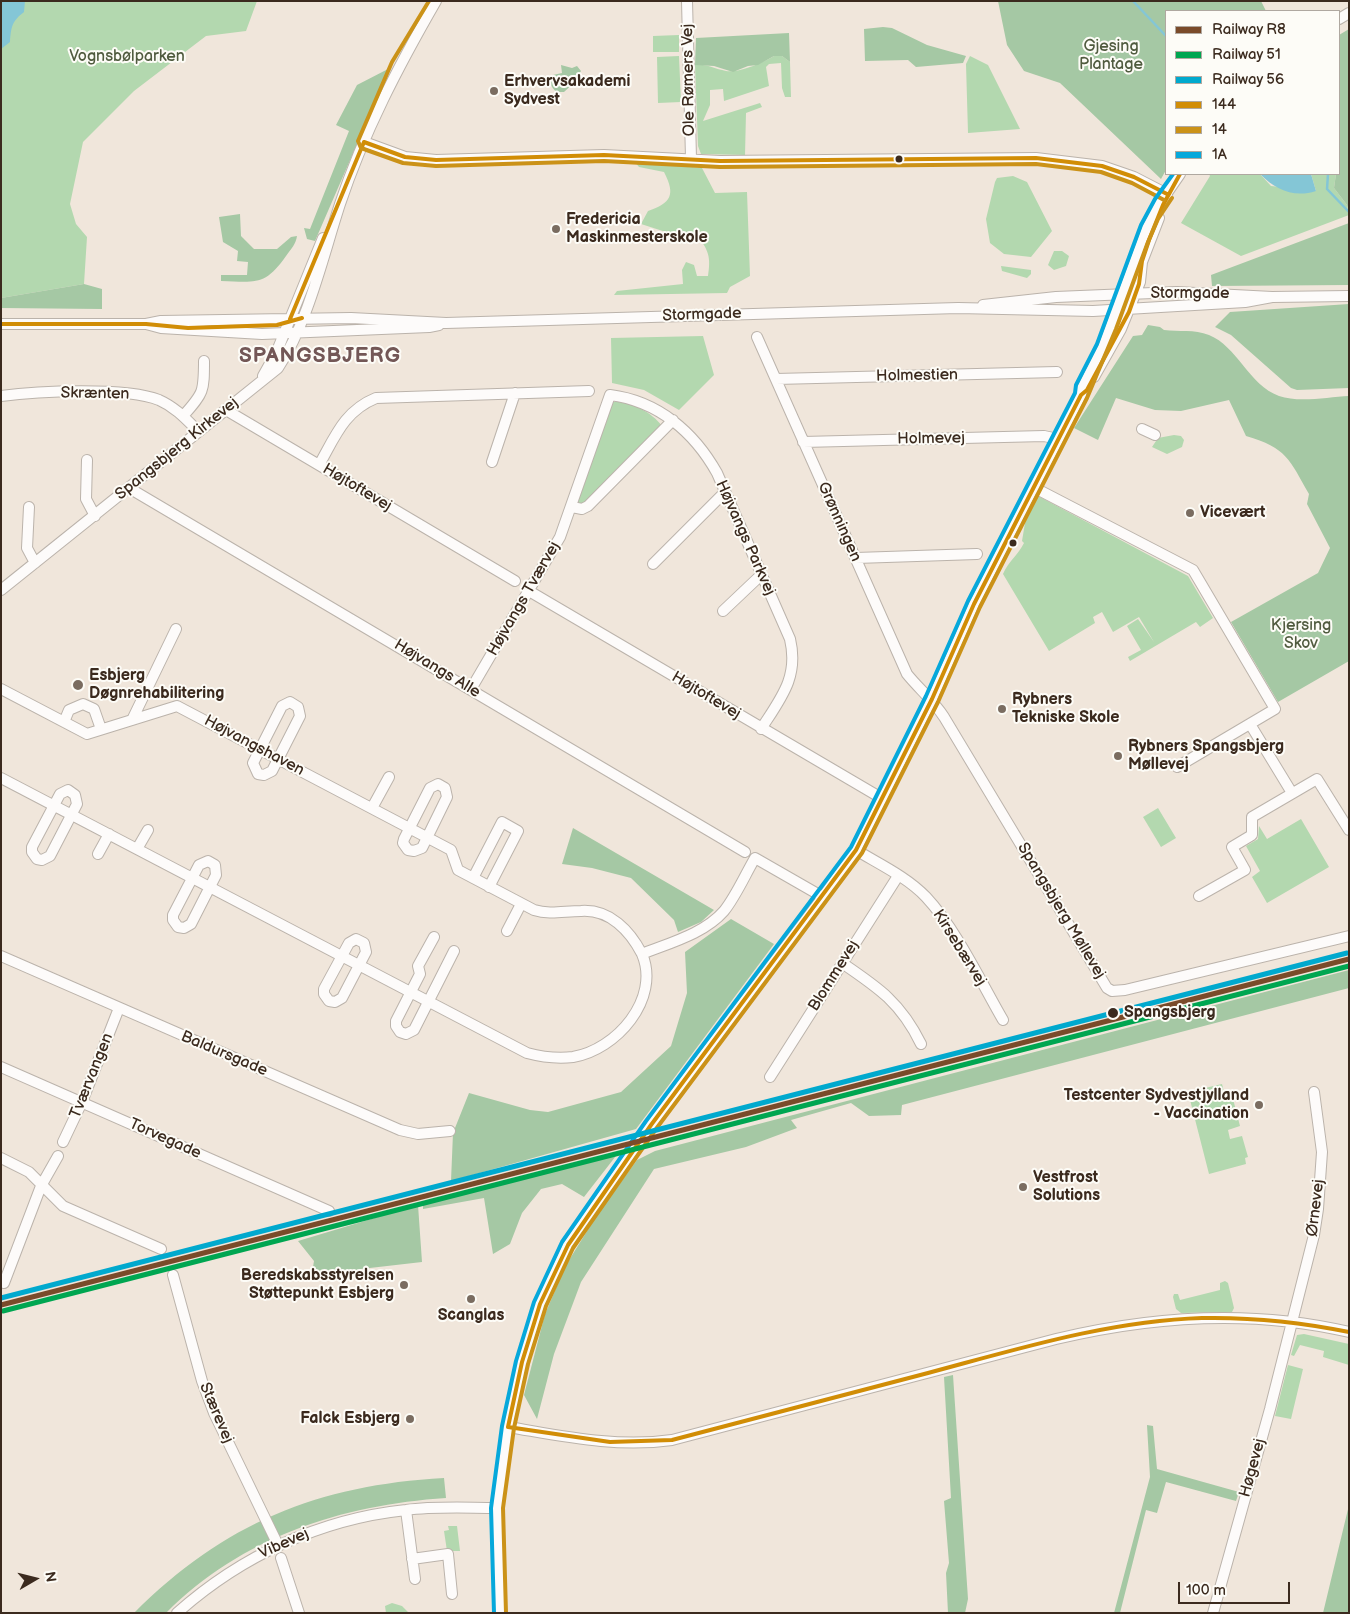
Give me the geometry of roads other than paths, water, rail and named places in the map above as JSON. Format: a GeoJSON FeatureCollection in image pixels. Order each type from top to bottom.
{"type":"FeatureCollection","features":[{"type":"Feature","properties":{"kind":"street","name":"Spangsbjerg Kirkevej"},"geometry":{"type":"LineString","coordinates":[[1,590],[278,368],[299,326],[340,204],[364,142],[398,65],[436,1]]}},
{"type":"Feature","properties":{"kind":"street","name":"Ole Rømers Vej"},"geometry":{"type":"LineString","coordinates":[[687,1],[691,158]]}},
{"type":"Feature","properties":{"kind":"street"},"geometry":{"type":"LineString","coordinates":[[364,142],[405,157],[436,160],[604,155],[728,161],[1036,158],[1102,166],[1134,177],[1168,194]]}},
{"type":"Feature","properties":{"kind":"street"},"geometry":{"type":"LineString","coordinates":[[1081,395],[1087,390],[1111,349],[1140,282],[1144,255],[1168,194],[1179,175]]}},
{"type":"Feature","properties":{"kind":"street"},"geometry":{"type":"LineString","coordinates":[[500,1613],[497,1508],[508,1427],[522,1362],[540,1304],[568,1245],[620,1168],[823,897],[856,850],[932,698],[974,604],[1032,487],[1081,395],[1082,388],[1103,347],[1138,248],[1160,203],[1168,194]]}},
{"type":"Feature","properties":{"kind":"street","name":"Spangsbjerg Kirkevej"},"geometry":{"type":"LineString","coordinates":[[258,383],[272,364],[330,223],[340,204]]}},
{"type":"Feature","properties":{"kind":"street","name":"Stormgade"},"geometry":{"type":"LineString","coordinates":[[1132,301],[1177,292],[1272,298]]}},
{"type":"Feature","properties":{"kind":"street","name":"Stormgade"},"geometry":{"type":"LineString","coordinates":[[146,324],[161,328],[209,329],[240,333],[287,325],[299,326],[351,318],[385,321],[427,320],[446,323],[958,308],[1029,309],[1044,305],[1132,301],[1245,302],[1272,298],[1349,296]]}},
{"type":"Feature","properties":{"kind":"street","name":"Stormgade"},"geometry":{"type":"LineString","coordinates":[[958,308],[1056,297],[1120,302]]}},
{"type":"Feature","properties":{"kind":"street"},"geometry":{"type":"LineString","coordinates":[[1120,302],[1132,301]]}},
{"type":"Feature","properties":{"kind":"street","name":"Stormgade"},"geometry":{"type":"LineString","coordinates":[[1,324],[146,324],[161,321],[299,326],[429,327],[446,323]]}},
{"type":"Feature","properties":{"kind":"street","name":"Grønningen"},"geometry":{"type":"LineString","coordinates":[[757,337],[907,674],[917,686],[932,698]]}},
{"type":"Feature","properties":{"kind":"street"},"geometry":{"type":"LineString","coordinates":[[183,416],[199,398],[204,389],[204,361]]}},
{"type":"Feature","properties":{"kind":"street","name":"Holmestien"},"geometry":{"type":"LineString","coordinates":[[776,380],[1057,372]]}},
{"type":"Feature","properties":{"kind":"street"},"geometry":{"type":"LineString","coordinates":[[319,465],[352,411],[376,398],[589,391]]}},
{"type":"Feature","properties":{"kind":"street"},"geometry":{"type":"LineString","coordinates":[[492,462],[515,392]]}},
{"type":"Feature","properties":{"kind":"street","name":"Skrænten"},"geometry":{"type":"LineString","coordinates":[[1,396],[24,393],[117,393],[143,395],[172,407],[198,431]]}},
{"type":"Feature","properties":{"kind":"street","name":"Højvangs Parkvej"},"geometry":{"type":"LineString","coordinates":[[610,395],[627,397],[648,404],[673,420],[706,454],[725,492],[790,639],[793,661],[789,684],[761,729]]}},
{"type":"Feature","properties":{"kind":"street","name":"Højvangs Tværvej"},"geometry":{"type":"LineString","coordinates":[[471,689],[560,537],[610,395]]}},
{"type":"Feature","properties":{"kind":"street","name":"Højtoftevej"},"geometry":{"type":"LineString","coordinates":[[226,410],[515,581]]}},
{"type":"Feature","properties":{"kind":"street"},"geometry":{"type":"LineString","coordinates":[[572,507],[582,510],[588,506],[673,420]]}},
{"type":"Feature","properties":{"kind":"street"},"geometry":{"type":"LineString","coordinates":[[1142,429],[1155,436]]}},
{"type":"Feature","properties":{"kind":"street","name":"Holmevej"},"geometry":{"type":"LineString","coordinates":[[803,442],[1044,436],[1058,439]]}},
{"type":"Feature","properties":{"kind":"street"},"geometry":{"type":"LineString","coordinates":[[88,460],[86,499],[95,516]]}},
{"type":"Feature","properties":{"kind":"street"},"geometry":{"type":"LineString","coordinates":[[1032,487],[1193,570],[1275,709],[1177,767]]}},
{"type":"Feature","properties":{"kind":"street","name":"Højvangs Alle"},"geometry":{"type":"LineString","coordinates":[[129,488],[745,852]]}},
{"type":"Feature","properties":{"kind":"street"},"geometry":{"type":"LineString","coordinates":[[653,564],[725,492]]}},
{"type":"Feature","properties":{"kind":"street"},"geometry":{"type":"LineString","coordinates":[[29,507],[27,548],[35,564]]}},
{"type":"Feature","properties":{"kind":"street"},"geometry":{"type":"LineString","coordinates":[[856,558],[977,554]]}},
{"type":"Feature","properties":{"kind":"street"},"geometry":{"type":"LineString","coordinates":[[723,611],[761,574]]}},
{"type":"Feature","properties":{"kind":"street","name":"Højtoftevej"},"geometry":{"type":"LineString","coordinates":[[529,591],[883,799]]}},
{"type":"Feature","properties":{"kind":"street"},"geometry":{"type":"LineString","coordinates":[[132,720],[176,629]]}},
{"type":"Feature","properties":{"kind":"street","name":"Højvangshaven"},"geometry":{"type":"LineString","coordinates":[[1,689],[86,734],[177,706],[451,850],[458,870],[521,904],[546,914],[583,910],[602,914],[618,923],[633,937],[642,954]]}},
{"type":"Feature","properties":{"kind":"street","name":"Spangsbjerg Møllevej"},"geometry":{"type":"LineString","coordinates":[[932,698],[1094,968],[1107,988],[1112,991],[1349,936]]}},
{"type":"Feature","properties":{"kind":"street"},"geometry":{"type":"LineString","coordinates":[[290,702],[295,703],[300,716],[278,759],[272,771],[264,775],[258,774],[253,762],[282,706],[290,702]]}},
{"type":"Feature","properties":{"kind":"street"},"geometry":{"type":"LineString","coordinates":[[64,722],[69,710],[83,704],[94,709],[101,729]]}},
{"type":"Feature","properties":{"kind":"street"},"geometry":{"type":"LineString","coordinates":[[1250,724],[1292,793]]}},
{"type":"Feature","properties":{"kind":"street"},"geometry":{"type":"LineString","coordinates":[[372,808],[389,777]]}},
{"type":"Feature","properties":{"kind":"street"},"geometry":{"type":"LineString","coordinates":[[1,778],[526,1053],[550,1058],[574,1057],[597,1049],[618,1033],[636,1013],[644,997],[646,980],[642,954],[694,933],[710,924],[724,911],[755,858],[823,897]]}},
{"type":"Feature","properties":{"kind":"street"},"geometry":{"type":"LineString","coordinates":[[1199,896],[1245,870],[1232,847],[1252,835],[1252,817],[1317,779],[1349,830]]}},
{"type":"Feature","properties":{"kind":"street"},"geometry":{"type":"LineString","coordinates":[[438,784],[443,785],[447,792],[447,797],[427,837],[418,850],[408,850],[403,843],[430,788],[438,784]]}},
{"type":"Feature","properties":{"kind":"street"},"geometry":{"type":"LineString","coordinates":[[63,792],[72,792],[77,798],[77,804],[50,856],[42,860],[37,859],[32,852],[32,847],[54,805],[63,792]]}},
{"type":"Feature","properties":{"kind":"street"},"geometry":{"type":"LineString","coordinates":[[473,878],[502,822],[518,830],[489,887]]}},
{"type":"Feature","properties":{"kind":"street"},"geometry":{"type":"LineString","coordinates":[[138,849],[148,830]]}},
{"type":"Feature","properties":{"kind":"street"},"geometry":{"type":"LineString","coordinates":[[98,854],[108,834]]}},
{"type":"Feature","properties":{"kind":"street","name":"Kirsebærvej"},"geometry":{"type":"LineString","coordinates":[[856,850],[926,896],[948,926],[1003,1020]]}},
{"type":"Feature","properties":{"kind":"street"},"geometry":{"type":"LineString","coordinates":[[208,861],[212,862],[217,869],[216,875],[191,924],[184,928],[178,927],[173,920],[173,915],[193,878],[199,865],[208,861]]}},
{"type":"Feature","properties":{"kind":"street","name":"Blommevej"},"geometry":{"type":"LineString","coordinates":[[770,1077],[898,876]]}},
{"type":"Feature","properties":{"kind":"street"},"geometry":{"type":"LineString","coordinates":[[507,932],[521,904]]}},
{"type":"Feature","properties":{"kind":"street"},"geometry":{"type":"LineString","coordinates":[[434,937],[418,966],[420,974],[396,1021],[396,1026],[400,1032],[406,1034],[414,1030],[454,951]]}},
{"type":"Feature","properties":{"kind":"street"},"geometry":{"type":"LineString","coordinates":[[356,939],[361,940],[366,947],[366,952],[342,998],[334,1002],[329,1001],[324,994],[324,990],[342,956],[348,943],[356,939]]}},
{"type":"Feature","properties":{"kind":"street","name":"Baldursgade"},"geometry":{"type":"LineString","coordinates":[[1,956],[400,1130],[418,1134],[450,1131]]}},
{"type":"Feature","properties":{"kind":"street"},"geometry":{"type":"LineString","coordinates":[[842,963],[881,989],[898,1006],[910,1021],[921,1044]]}},
{"type":"Feature","properties":{"kind":"street","name":"Tværvangen"},"geometry":{"type":"LineString","coordinates":[[63,1142],[82,1102],[119,1008]]}},
{"type":"Feature","properties":{"kind":"street","name":"Torvegade"},"geometry":{"type":"LineString","coordinates":[[1,1067],[329,1211]]}},
{"type":"Feature","properties":{"kind":"street","name":"Ørnevej"},"geometry":{"type":"LineString","coordinates":[[1291,1323],[1314,1235],[1318,1209],[1322,1152],[1314,1092]]}},
{"type":"Feature","properties":{"kind":"street"},"geometry":{"type":"LineString","coordinates":[[3,1282],[41,1186],[58,1156]]}},
{"type":"Feature","properties":{"kind":"street"},"geometry":{"type":"LineString","coordinates":[[1,1158],[29,1172],[63,1206],[161,1249]]}},
{"type":"Feature","properties":{"kind":"street","name":"Stærevej"},"geometry":{"type":"LineString","coordinates":[[173,1275],[202,1381],[214,1413],[278,1545]]}},
{"type":"Feature","properties":{"kind":"street"},"geometry":{"type":"LineString","coordinates":[[508,1427],[599,1442],[655,1443],[780,1413],[1105,1328],[1174,1319],[1212,1318],[1291,1323],[1349,1332]]}},
{"type":"Feature","properties":{"kind":"street","name":"Høgevej"},"geometry":{"type":"LineString","coordinates":[[1213,1613],[1291,1323]]}},
{"type":"Feature","properties":{"kind":"street","name":"Vibevej"},"geometry":{"type":"LineString","coordinates":[[177,1613],[200,1593],[237,1566],[278,1545],[342,1522],[406,1510],[497,1508]]}},
{"type":"Feature","properties":{"kind":"street"},"geometry":{"type":"LineString","coordinates":[[406,1510],[415,1580]]}},
{"type":"Feature","properties":{"kind":"street"},"geometry":{"type":"LineString","coordinates":[[412,1559],[448,1554],[452,1594]]}},
{"type":"Feature","properties":{"kind":"street"},"geometry":{"type":"LineString","coordinates":[[281,1558],[299,1613]]}},
{"type":"Feature","properties":{"kind":"water"},"geometry":{"type":"Polygon","coordinates":[[[1,1],[25,1],[24,12],[13,25],[10,42],[1,49],[1,1]]]}},
{"type":"Feature","properties":{"kind":"water"},"geometry":{"type":"Polygon","coordinates":[[[1261,175],[1311,175],[1316,191],[1300,194],[1293,193],[1279,188],[1261,175]]]}},
{"type":"Feature","properties":{"kind":"waterway"},"geometry":{"type":"LineString","coordinates":[[1133,1],[1165,35]]}},
{"type":"Feature","properties":{"kind":"waterway"},"geometry":{"type":"LineString","coordinates":[[1328,175],[1327,189],[1349,212]]}},
{"type":"Feature","properties":{"kind":"rail line","name":"56"},"geometry":{"type":"LineString","coordinates":[[1,1298],[1347,953]]}},
{"type":"Feature","properties":{"kind":"rail line","name":"R8"},"geometry":{"type":"LineString","coordinates":[[1,1305],[1349,959]]}},
{"type":"Feature","properties":{"kind":"rail line","name":"51"},"geometry":{"type":"LineString","coordinates":[[3,1311],[1349,966]]}},
{"type":"Feature","properties":{"kind":"place","name":"Erhvervsakademi Sydvest"},"geometry":{"type":"Point","coordinates":[494,91]}},
{"type":"Feature","properties":{"kind":"place","name":"Fredericia Maskinmesterskole"},"geometry":{"type":"Point","coordinates":[556,229]}},
{"type":"Feature","properties":{"kind":"place","name":"Vicevært"},"geometry":{"type":"Point","coordinates":[1190,513]}},
{"type":"Feature","properties":{"kind":"place","name":"Esbjerg Døgnrehabilitering"},"geometry":{"type":"Point","coordinates":[78,685]}},
{"type":"Feature","properties":{"kind":"place","name":"Rybners Tekniske Skole"},"geometry":{"type":"Point","coordinates":[1002,709]}},
{"type":"Feature","properties":{"kind":"place","name":"Rybners Spangsbjerg Møllevej"},"geometry":{"type":"Point","coordinates":[1118,756]}},
{"type":"Feature","properties":{"kind":"place","name":"Spangsbjerg"},"geometry":{"type":"Point","coordinates":[1113,1013]}},
{"type":"Feature","properties":{"kind":"place","name":"Testcenter Sydvestjylland - Vaccination"},"geometry":{"type":"Point","coordinates":[1259,1105]}},
{"type":"Feature","properties":{"kind":"place","name":"Vestfrost Solutions"},"geometry":{"type":"Point","coordinates":[1023,1187]}},
{"type":"Feature","properties":{"kind":"place","name":"Beredskabsstyrelsen Støttepunkt Esbjerg"},"geometry":{"type":"Point","coordinates":[404,1285]}},
{"type":"Feature","properties":{"kind":"place","name":"Scanglas"},"geometry":{"type":"Point","coordinates":[471,1299]}},
{"type":"Feature","properties":{"kind":"place","name":"Falck Esbjerg"},"geometry":{"type":"Point","coordinates":[410,1419]}},
{"type":"Feature","properties":{"kind":"district","name":"SPANGSBJERG"},"geometry":{"type":"Point","coordinates":[320,357]}},
{"type":"Feature","properties":{"kind":"park label","name":"Gjesing Plantage"},"geometry":{"type":"Point","coordinates":[1111,56]}},
{"type":"Feature","properties":{"kind":"park label","name":"Vognsbølparken"},"geometry":{"type":"Point","coordinates":[127,57]}},
{"type":"Feature","properties":{"kind":"park label","name":"Kjersing Skov"},"geometry":{"type":"Point","coordinates":[1301,635]}}]}
